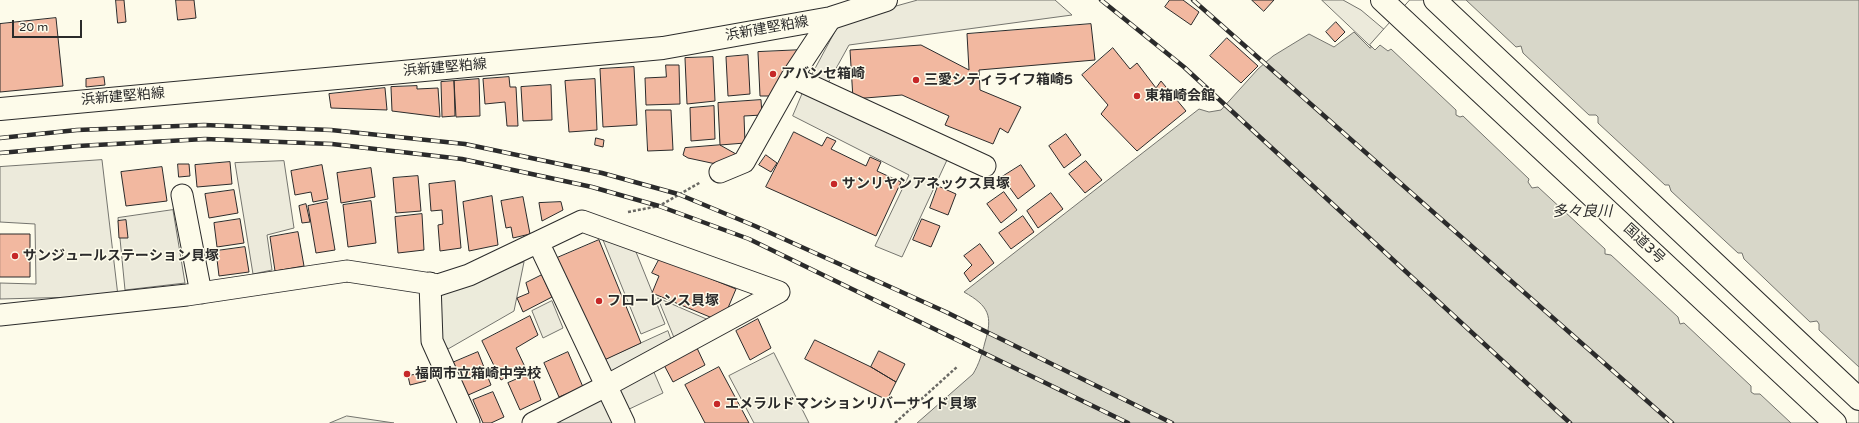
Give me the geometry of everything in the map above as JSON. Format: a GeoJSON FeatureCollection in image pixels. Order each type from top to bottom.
{"type":"FeatureCollection","features":[{"type":"Feature","properties":{"kind":"main road","name":"浜新建堅粕線"},"geometry":{"type":"LineString","coordinates":[[0,109],[663,48],[830,18],[886,0]]}},
{"type":"Feature","properties":{"kind":"main road"},"geometry":{"type":"LineString","coordinates":[[1435,0],[1859,399]]}},
{"type":"Feature","properties":{"kind":"main road","name":"国道3号"},"geometry":{"type":"LineString","coordinates":[[1387,4],[1835,423]]}},
{"type":"Feature","properties":{"kind":"street"},"geometry":{"type":"LineString","coordinates":[[720,172],[744,162],[792,77],[830,18]]}},
{"type":"Feature","properties":{"kind":"street"},"geometry":{"type":"LineString","coordinates":[[792,77],[985,166]]}},
{"type":"Feature","properties":{"kind":"street"},"geometry":{"type":"LineString","coordinates":[[182,195],[201,293]]}},
{"type":"Feature","properties":{"kind":"street"},"geometry":{"type":"LineString","coordinates":[[0,315],[201,293],[347,271],[438,285],[469,275],[582,221],[778,292],[606,386],[533,423]]}},
{"type":"Feature","properties":{"kind":"street"},"geometry":{"type":"LineString","coordinates":[[538,242],[624,423]]}},
{"type":"Feature","properties":{"kind":"street"},"geometry":{"type":"LineString","coordinates":[[430,283],[432,342],[469,423]]}},
{"type":"Feature","properties":{"kind":"path"},"geometry":{"type":"LineString","coordinates":[[620,214],[659,206],[720,172]]}},
{"type":"Feature","properties":{"kind":"path"},"geometry":{"type":"LineString","coordinates":[[895,423],[958,366]]}},
{"type":"Feature","properties":{"kind":"shaded area"},"geometry":{"type":"Polygon","coordinates":[[[918,0],[1055,0],[1072,15],[849,45],[828,83],[811,76],[840,22],[918,0]]]}},
{"type":"Feature","properties":{"kind":"shaded area"},"geometry":{"type":"Polygon","coordinates":[[[1322,0],[1343,0],[1361,10],[1386,31],[1375,50],[1322,0]]]}},
{"type":"Feature","properties":{"kind":"shaded area"},"geometry":{"type":"Polygon","coordinates":[[[804,90],[947,160],[902,257],[875,246],[909,175],[793,116],[804,90]]]}},
{"type":"Feature","properties":{"kind":"shaded area"},"geometry":{"type":"Polygon","coordinates":[[[102,160],[118,296],[0,299],[0,283],[36,284],[35,224],[0,222],[0,167],[102,160]]]}},
{"type":"Feature","properties":{"kind":"shaded area"},"geometry":{"type":"Polygon","coordinates":[[[284,161],[294,228],[267,235],[272,270],[253,274],[235,163],[284,161]]]}},
{"type":"Feature","properties":{"kind":"shaded area"},"geometry":{"type":"Polygon","coordinates":[[[173,210],[185,283],[125,290],[118,218],[173,210]]]}},
{"type":"Feature","properties":{"kind":"shaded area"},"geometry":{"type":"Polygon","coordinates":[[[611,237],[634,247],[665,324],[641,334],[603,240],[611,237]]]}},
{"type":"Feature","properties":{"kind":"shaded area"},"geometry":{"type":"Polygon","coordinates":[[[524,262],[514,311],[448,349],[439,336],[437,297],[524,262]]]}},
{"type":"Feature","properties":{"kind":"shaded area"},"geometry":{"type":"Polygon","coordinates":[[[658,298],[711,321],[675,339],[658,298]]]}},
{"type":"Feature","properties":{"kind":"shaded area"},"geometry":{"type":"Polygon","coordinates":[[[552,301],[563,328],[543,338],[532,311],[552,301]]]}},
{"type":"Feature","properties":{"kind":"shaded area"},"geometry":{"type":"Polygon","coordinates":[[[668,331],[673,345],[607,379],[600,362],[668,331]]]}},
{"type":"Feature","properties":{"kind":"shaded area"},"geometry":{"type":"Polygon","coordinates":[[[774,353],[809,423],[754,423],[729,376],[774,353]]]}},
{"type":"Feature","properties":{"kind":"shaded area"},"geometry":{"type":"Polygon","coordinates":[[[653,370],[663,393],[623,412],[613,390],[653,370]]]}},
{"type":"Feature","properties":{"kind":"shaded area"},"geometry":{"type":"Polygon","coordinates":[[[601,396],[614,423],[560,423],[558,418],[601,396]]]}},
{"type":"Feature","properties":{"kind":"shaded area"},"geometry":{"type":"Polygon","coordinates":[[[347,416],[394,423],[330,423],[347,416]]]}},
{"type":"Feature","properties":{"kind":"water","name":"多々良川"},"geometry":{"type":"Polygon","coordinates":[[[1413,0],[1859,0],[1859,423],[917,423],[973,374],[980,359],[989,325],[987,312],[979,302],[964,292],[1199,109],[1209,112],[1221,110],[1258,69],[1273,56],[1309,34],[1334,47],[1354,32],[1370,48],[1413,0]]]}},
{"type":"Feature","properties":{"kind":"pier"},"geometry":{"type":"Polygon","coordinates":[[[1410,0],[1466,0],[1516,47],[1521,46],[1523,53],[1589,115],[1596,115],[1598,117],[1598,123],[1665,185],[1669,185],[1671,191],[1738,253],[1742,253],[1744,259],[1810,322],[1817,321],[1819,324],[1819,330],[1859,367],[1859,423],[1791,423],[1760,394],[1754,394],[1751,392],[1751,386],[1684,323],[1680,324],[1678,317],[1611,255],[1605,254],[1605,249],[1538,187],[1532,188],[1528,182],[1529,179],[1463,116],[1460,117],[1456,115],[1456,110],[1391,49],[1388,51],[1380,45],[1375,50],[1370,45],[1410,0]]]}},
{"type":"Feature","properties":{"kind":"building"},"geometry":{"type":"Polygon","coordinates":[[[116,0],[124,0],[126,22],[118,23],[116,0]]]}},
{"type":"Feature","properties":{"kind":"building"},"geometry":{"type":"Polygon","coordinates":[[[176,0],[194,0],[196,18],[178,20],[176,0]]]}},
{"type":"Feature","properties":{"kind":"building"},"geometry":{"type":"Polygon","coordinates":[[[1170,0],[1183,0],[1199,12],[1191,25],[1165,7],[1170,0]]]}},
{"type":"Feature","properties":{"kind":"building"},"geometry":{"type":"Polygon","coordinates":[[[1252,0],[1274,0],[1264,11],[1252,0]]]}},
{"type":"Feature","properties":{"kind":"building"},"geometry":{"type":"Polygon","coordinates":[[[56,18],[63,86],[0,92],[0,24],[56,18]]]}},
{"type":"Feature","properties":{"kind":"building"},"geometry":{"type":"Polygon","coordinates":[[[1336,22],[1345,32],[1335,42],[1326,32],[1336,22]]]}},
{"type":"Feature","properties":{"kind":"building","name":"三愛シティライフ箱崎5"},"geometry":{"type":"Polygon","coordinates":[[[1091,24],[1095,60],[979,70],[980,90],[1021,107],[1008,133],[1000,128],[993,144],[945,125],[949,116],[902,95],[853,99],[850,50],[921,45],[969,70],[967,34],[1091,24]]]}},
{"type":"Feature","properties":{"kind":"building"},"geometry":{"type":"Polygon","coordinates":[[[1227,38],[1258,66],[1241,83],[1210,56],[1227,38]]]}},
{"type":"Feature","properties":{"kind":"building","name":"東箱崎会館"},"geometry":{"type":"Polygon","coordinates":[[[1113,48],[1130,69],[1137,63],[1156,88],[1161,81],[1186,111],[1137,151],[1101,114],[1108,105],[1082,75],[1113,48]]]}},
{"type":"Feature","properties":{"kind":"building","name":"アバンセ箱崎"},"geometry":{"type":"Polygon","coordinates":[[[801,50],[776,96],[760,96],[758,52],[801,50]]]}},
{"type":"Feature","properties":{"kind":"building"},"geometry":{"type":"Polygon","coordinates":[[[748,55],[750,94],[728,96],[726,57],[748,55]]]}},
{"type":"Feature","properties":{"kind":"building"},"geometry":{"type":"Polygon","coordinates":[[[713,57],[715,101],[687,104],[685,58],[713,57]]]}},
{"type":"Feature","properties":{"kind":"building"},"geometry":{"type":"Polygon","coordinates":[[[666,65],[679,65],[680,104],[646,105],[645,78],[666,77],[666,65]]]}},
{"type":"Feature","properties":{"kind":"building"},"geometry":{"type":"Polygon","coordinates":[[[634,67],[637,125],[603,127],[600,69],[634,67]]]}},
{"type":"Feature","properties":{"kind":"building"},"geometry":{"type":"Polygon","coordinates":[[[104,77],[105,85],[86,87],[86,79],[104,77]]]}},
{"type":"Feature","properties":{"kind":"building"},"geometry":{"type":"Polygon","coordinates":[[[509,77],[510,87],[516,87],[518,126],[507,126],[505,102],[485,104],[483,79],[509,77]]]}},
{"type":"Feature","properties":{"kind":"building"},"geometry":{"type":"Polygon","coordinates":[[[479,79],[480,116],[456,117],[454,81],[479,79]]]}},
{"type":"Feature","properties":{"kind":"building"},"geometry":{"type":"Polygon","coordinates":[[[595,79],[597,130],[569,132],[565,81],[595,79]]]}},
{"type":"Feature","properties":{"kind":"building"},"geometry":{"type":"Polygon","coordinates":[[[454,81],[455,116],[442,117],[441,82],[454,81]]]}},
{"type":"Feature","properties":{"kind":"building"},"geometry":{"type":"Polygon","coordinates":[[[551,85],[552,120],[523,121],[521,87],[551,85]]]}},
{"type":"Feature","properties":{"kind":"building"},"geometry":{"type":"Polygon","coordinates":[[[417,86],[417,89],[438,88],[440,117],[392,111],[391,87],[417,86]]]}},
{"type":"Feature","properties":{"kind":"building"},"geometry":{"type":"Polygon","coordinates":[[[385,88],[387,110],[331,108],[329,94],[385,88]]]}},
{"type":"Feature","properties":{"kind":"building"},"geometry":{"type":"Polygon","coordinates":[[[761,100],[762,115],[744,116],[745,143],[720,145],[718,103],[761,100]]]}},
{"type":"Feature","properties":{"kind":"building"},"geometry":{"type":"Polygon","coordinates":[[[714,106],[715,139],[691,141],[690,108],[714,106]]]}},
{"type":"Feature","properties":{"kind":"building"},"geometry":{"type":"Polygon","coordinates":[[[646,110],[671,110],[673,150],[648,151],[646,110]]]}},
{"type":"Feature","properties":{"kind":"building","name":"サンリヤンアネックス貝塚"},"geometry":{"type":"Polygon","coordinates":[[[794,132],[822,146],[827,137],[836,141],[831,149],[866,166],[870,157],[881,162],[877,171],[901,182],[876,236],[766,187],[794,132]]]}},
{"type":"Feature","properties":{"kind":"building"},"geometry":{"type":"Polygon","coordinates":[[[1066,134],[1081,155],[1064,168],[1049,146],[1066,134]]]}},
{"type":"Feature","properties":{"kind":"building"},"geometry":{"type":"Polygon","coordinates":[[[596,138],[604,140],[603,147],[595,145],[596,138]]]}},
{"type":"Feature","properties":{"kind":"building"},"geometry":{"type":"Polygon","coordinates":[[[720,145],[736,154],[716,164],[688,158],[683,155],[685,148],[720,145]]]}},
{"type":"Feature","properties":{"kind":"building"},"geometry":{"type":"Polygon","coordinates":[[[766,155],[777,163],[771,172],[759,165],[766,155]]]}},
{"type":"Feature","properties":{"kind":"building"},"geometry":{"type":"Polygon","coordinates":[[[1086,161],[1102,180],[1085,193],[1069,174],[1086,161]]]}},
{"type":"Feature","properties":{"kind":"building"},"geometry":{"type":"Polygon","coordinates":[[[230,162],[232,184],[197,187],[195,165],[230,162]]]}},
{"type":"Feature","properties":{"kind":"building"},"geometry":{"type":"Polygon","coordinates":[[[178,164],[189,164],[190,176],[179,177],[178,164]]]}},
{"type":"Feature","properties":{"kind":"building"},"geometry":{"type":"Polygon","coordinates":[[[322,165],[328,199],[313,202],[311,192],[295,195],[291,171],[322,165]]]}},
{"type":"Feature","properties":{"kind":"building"},"geometry":{"type":"Polygon","coordinates":[[[1021,165],[1035,186],[1018,199],[1002,177],[1021,165]]]}},
{"type":"Feature","properties":{"kind":"building"},"geometry":{"type":"Polygon","coordinates":[[[162,167],[167,201],[126,206],[121,172],[162,167]]]}},
{"type":"Feature","properties":{"kind":"building"},"geometry":{"type":"Polygon","coordinates":[[[371,168],[375,197],[341,203],[337,173],[371,168]]]}},
{"type":"Feature","properties":{"kind":"building"},"geometry":{"type":"Polygon","coordinates":[[[418,176],[421,211],[396,213],[393,178],[418,176]]]}},
{"type":"Feature","properties":{"kind":"building"},"geometry":{"type":"Polygon","coordinates":[[[455,181],[461,248],[440,251],[438,225],[443,224],[442,210],[431,211],[429,184],[455,181]]]}},
{"type":"Feature","properties":{"kind":"building"},"geometry":{"type":"Polygon","coordinates":[[[938,186],[956,194],[948,215],[930,208],[938,186]]]}},
{"type":"Feature","properties":{"kind":"building"},"geometry":{"type":"Polygon","coordinates":[[[234,190],[238,213],[209,218],[205,194],[234,190]]]}},
{"type":"Feature","properties":{"kind":"building"},"geometry":{"type":"Polygon","coordinates":[[[1004,192],[1017,210],[1001,223],[987,204],[1004,192]]]}},
{"type":"Feature","properties":{"kind":"building"},"geometry":{"type":"Polygon","coordinates":[[[1051,193],[1063,209],[1038,228],[1027,211],[1051,193]]]}},
{"type":"Feature","properties":{"kind":"building"},"geometry":{"type":"Polygon","coordinates":[[[492,196],[498,245],[469,251],[463,202],[492,196]]]}},
{"type":"Feature","properties":{"kind":"building"},"geometry":{"type":"Polygon","coordinates":[[[523,197],[530,234],[513,238],[511,227],[506,228],[501,201],[523,197]]]}},
{"type":"Feature","properties":{"kind":"building"},"geometry":{"type":"Polygon","coordinates":[[[371,201],[376,243],[348,247],[343,205],[371,201]]]}},
{"type":"Feature","properties":{"kind":"building"},"geometry":{"type":"Polygon","coordinates":[[[327,202],[335,250],[316,253],[308,206],[327,202]]]}},
{"type":"Feature","properties":{"kind":"building"},"geometry":{"type":"Polygon","coordinates":[[[561,202],[563,210],[542,221],[539,203],[561,202]]]}},
{"type":"Feature","properties":{"kind":"building"},"geometry":{"type":"Polygon","coordinates":[[[306,204],[310,222],[302,223],[299,206],[306,204]]]}},
{"type":"Feature","properties":{"kind":"building"},"geometry":{"type":"Polygon","coordinates":[[[422,214],[424,250],[398,253],[395,217],[422,214]]]}},
{"type":"Feature","properties":{"kind":"building"},"geometry":{"type":"Polygon","coordinates":[[[1023,216],[1034,232],[1011,249],[999,233],[1023,216]]]}},
{"type":"Feature","properties":{"kind":"building"},"geometry":{"type":"Polygon","coordinates":[[[240,219],[244,243],[217,247],[214,223],[240,219]]]}},
{"type":"Feature","properties":{"kind":"building"},"geometry":{"type":"Polygon","coordinates":[[[922,219],[940,226],[931,247],[913,240],[922,219]]]}},
{"type":"Feature","properties":{"kind":"building"},"geometry":{"type":"Polygon","coordinates":[[[126,220],[128,238],[119,238],[118,221],[126,220]]]}},
{"type":"Feature","properties":{"kind":"building"},"geometry":{"type":"Polygon","coordinates":[[[298,232],[304,266],[275,271],[270,237],[298,232]]]}},
{"type":"Feature","properties":{"kind":"building","name":"サンジュールステーション貝塚"},"geometry":{"type":"Polygon","coordinates":[[[0,234],[30,234],[30,277],[0,277],[0,234]]]}},
{"type":"Feature","properties":{"kind":"building","name":"フローレンス貝塚"},"geometry":{"type":"Polygon","coordinates":[[[599,240],[641,343],[600,362],[557,258],[599,240]]]}},
{"type":"Feature","properties":{"kind":"building"},"geometry":{"type":"Polygon","coordinates":[[[980,244],[994,263],[970,282],[964,273],[972,265],[964,256],[980,244]]]}},
{"type":"Feature","properties":{"kind":"building"},"geometry":{"type":"Polygon","coordinates":[[[245,247],[249,272],[219,276],[216,251],[245,247]]]}},
{"type":"Feature","properties":{"kind":"building"},"geometry":{"type":"Polygon","coordinates":[[[660,258],[736,289],[722,322],[652,293],[659,276],[652,273],[660,258]]]}},
{"type":"Feature","properties":{"kind":"building"},"geometry":{"type":"Polygon","coordinates":[[[542,275],[552,297],[523,312],[517,298],[529,293],[526,283],[542,275]]]}},
{"type":"Feature","properties":{"kind":"building"},"geometry":{"type":"Polygon","coordinates":[[[530,316],[538,335],[516,348],[525,367],[501,380],[482,341],[530,316]]]}},
{"type":"Feature","properties":{"kind":"building"},"geometry":{"type":"Polygon","coordinates":[[[758,319],[771,348],[750,360],[736,331],[758,319]]]}},
{"type":"Feature","properties":{"kind":"building"},"geometry":{"type":"Polygon","coordinates":[[[815,340],[871,367],[896,382],[887,400],[805,359],[815,340]]]}},
{"type":"Feature","properties":{"kind":"building"},"geometry":{"type":"Polygon","coordinates":[[[697,348],[705,365],[673,382],[664,365],[697,348]]]}},
{"type":"Feature","properties":{"kind":"building"},"geometry":{"type":"Polygon","coordinates":[[[879,351],[905,364],[896,382],[871,367],[879,351]]]}},
{"type":"Feature","properties":{"kind":"building"},"geometry":{"type":"Polygon","coordinates":[[[478,352],[491,385],[466,396],[452,363],[478,352]]]}},
{"type":"Feature","properties":{"kind":"building"},"geometry":{"type":"Polygon","coordinates":[[[568,352],[583,387],[559,397],[544,363],[568,352]]]}},
{"type":"Feature","properties":{"kind":"building","name":"エメラルドマンションリバーサイド貝塚"},"geometry":{"type":"Polygon","coordinates":[[[719,367],[749,423],[705,423],[685,385],[719,367]]]}},
{"type":"Feature","properties":{"kind":"building"},"geometry":{"type":"Polygon","coordinates":[[[424,373],[426,381],[410,385],[408,376],[424,373]]]}},
{"type":"Feature","properties":{"kind":"building"},"geometry":{"type":"Polygon","coordinates":[[[531,373],[541,400],[520,410],[508,383],[531,373]]]}},
{"type":"Feature","properties":{"kind":"building"},"geometry":{"type":"Polygon","coordinates":[[[493,392],[504,417],[491,423],[483,423],[473,400],[493,392]]]}},
{"type":"Feature","properties":{"kind":"railway"},"geometry":{"type":"LineString","coordinates":[[1101,0],[1184,67],[1570,423]]}},
{"type":"Feature","properties":{"kind":"railway"},"geometry":{"type":"LineString","coordinates":[[1193,0],[1672,423]]}},
{"type":"Feature","properties":{"kind":"railway"},"geometry":{"type":"LineString","coordinates":[[0,138],[77,130],[204,125],[331,130],[465,144],[602,173],[678,194],[755,226],[946,312],[1172,423]]}},
{"type":"Feature","properties":{"kind":"railway"},"geometry":{"type":"LineString","coordinates":[[0,153],[78,146],[205,139],[332,144],[462,159],[592,187],[659,206],[749,239],[1128,423]]}},
{"type":"Feature","properties":{"kind":"place","name":"アバンセ箱崎"},"geometry":{"type":"Point","coordinates":[773,74]}},
{"type":"Feature","properties":{"kind":"place","name":"三愛シティライフ箱崎5"},"geometry":{"type":"Point","coordinates":[916,80]}},
{"type":"Feature","properties":{"kind":"place","name":"東箱崎会館"},"geometry":{"type":"Point","coordinates":[1137,96]}},
{"type":"Feature","properties":{"kind":"place","name":"サンリヤンアネックス貝塚"},"geometry":{"type":"Point","coordinates":[834,184]}},
{"type":"Feature","properties":{"kind":"place","name":"サンジュールステーション貝塚"},"geometry":{"type":"Point","coordinates":[15,256]}},
{"type":"Feature","properties":{"kind":"place","name":"フローレンス貝塚"},"geometry":{"type":"Point","coordinates":[599,301]}},
{"type":"Feature","properties":{"kind":"place","name":"福岡市立箱崎中学校"},"geometry":{"type":"Point","coordinates":[407,374]}},
{"type":"Feature","properties":{"kind":"place","name":"エメラルドマンションリバーサイド貝塚"},"geometry":{"type":"Point","coordinates":[717,404]}}]}
